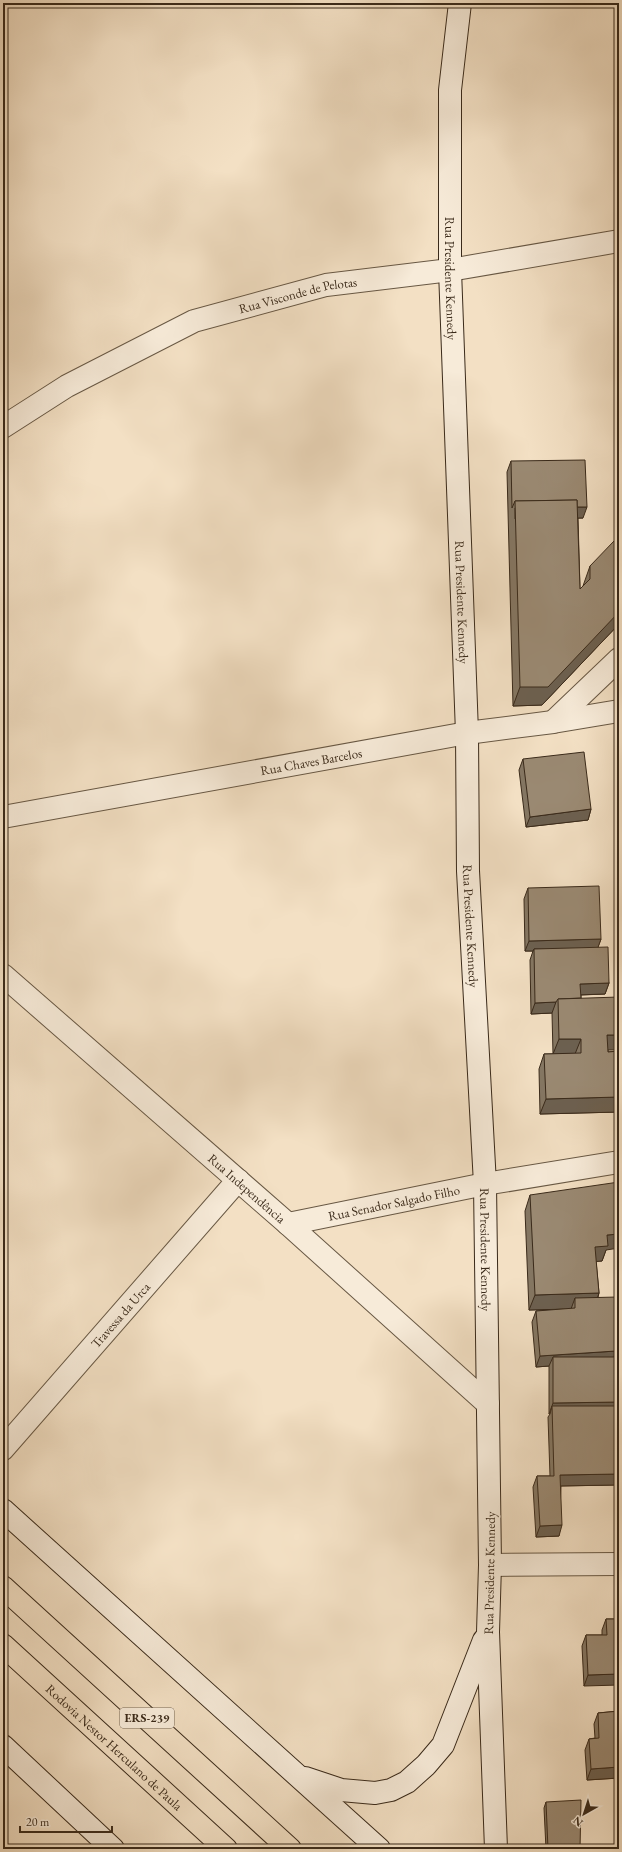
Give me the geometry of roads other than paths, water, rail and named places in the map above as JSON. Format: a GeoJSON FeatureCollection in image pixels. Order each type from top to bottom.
{"type":"FeatureCollection","features":[{"type":"Feature","properties":{"kind":"highway","name":"ERS-239"},"geometry":{"type":"LineString","coordinates":[[3,1587],[290,1849]]}},
{"type":"Feature","properties":{"kind":"highway","name":"Rodovia Nestor Herculano de Paula"},"geometry":{"type":"LineString","coordinates":[[3,1645],[226,1849]]}},
{"type":"Feature","properties":{"kind":"street","name":"Rua Presidente Kennedy"},"geometry":{"type":"LineString","coordinates":[[460,3],[450,90],[450,270],[467,733],[468,871],[485,1184],[490,1565],[488,1632],[496,1849]]}},
{"type":"Feature","properties":{"kind":"street","name":"Rua Visconde de Pelotas"},"geometry":{"type":"LineString","coordinates":[[3,427],[67,386],[194,321],[326,285],[450,270],[619,241]]}},
{"type":"Feature","properties":{"kind":"street"},"geometry":{"type":"LineString","coordinates":[[553,722],[619,659]]}},
{"type":"Feature","properties":{"kind":"street","name":"Rua Chaves Barcelos"},"geometry":{"type":"LineString","coordinates":[[3,817],[467,733],[553,722],[619,711]]}},
{"type":"Feature","properties":{"kind":"street","name":"Rua Independência"},"geometry":{"type":"LineString","coordinates":[[3,975],[288,1224],[488,1404]]}},
{"type":"Feature","properties":{"kind":"street","name":"Rua Senador Salgado Filho"},"geometry":{"type":"LineString","coordinates":[[288,1224],[485,1184],[619,1162]]}},
{"type":"Feature","properties":{"kind":"street","name":"Travessa da Urca"},"geometry":{"type":"LineString","coordinates":[[3,1449],[238,1180]]}},
{"type":"Feature","properties":{"kind":"street"},"geometry":{"type":"LineString","coordinates":[[3,1510],[379,1849]]}},
{"type":"Feature","properties":{"kind":"street"},"geometry":{"type":"LineString","coordinates":[[490,1565],[619,1564]]}},
{"type":"Feature","properties":{"kind":"street"},"geometry":{"type":"LineString","coordinates":[[296,1775],[341,1790],[375,1793],[391,1790],[407,1782],[426,1765],[442,1745],[488,1632]]}},
{"type":"Feature","properties":{"kind":"street"},"geometry":{"type":"LineString","coordinates":[[3,1746],[113,1849]]}}]}
